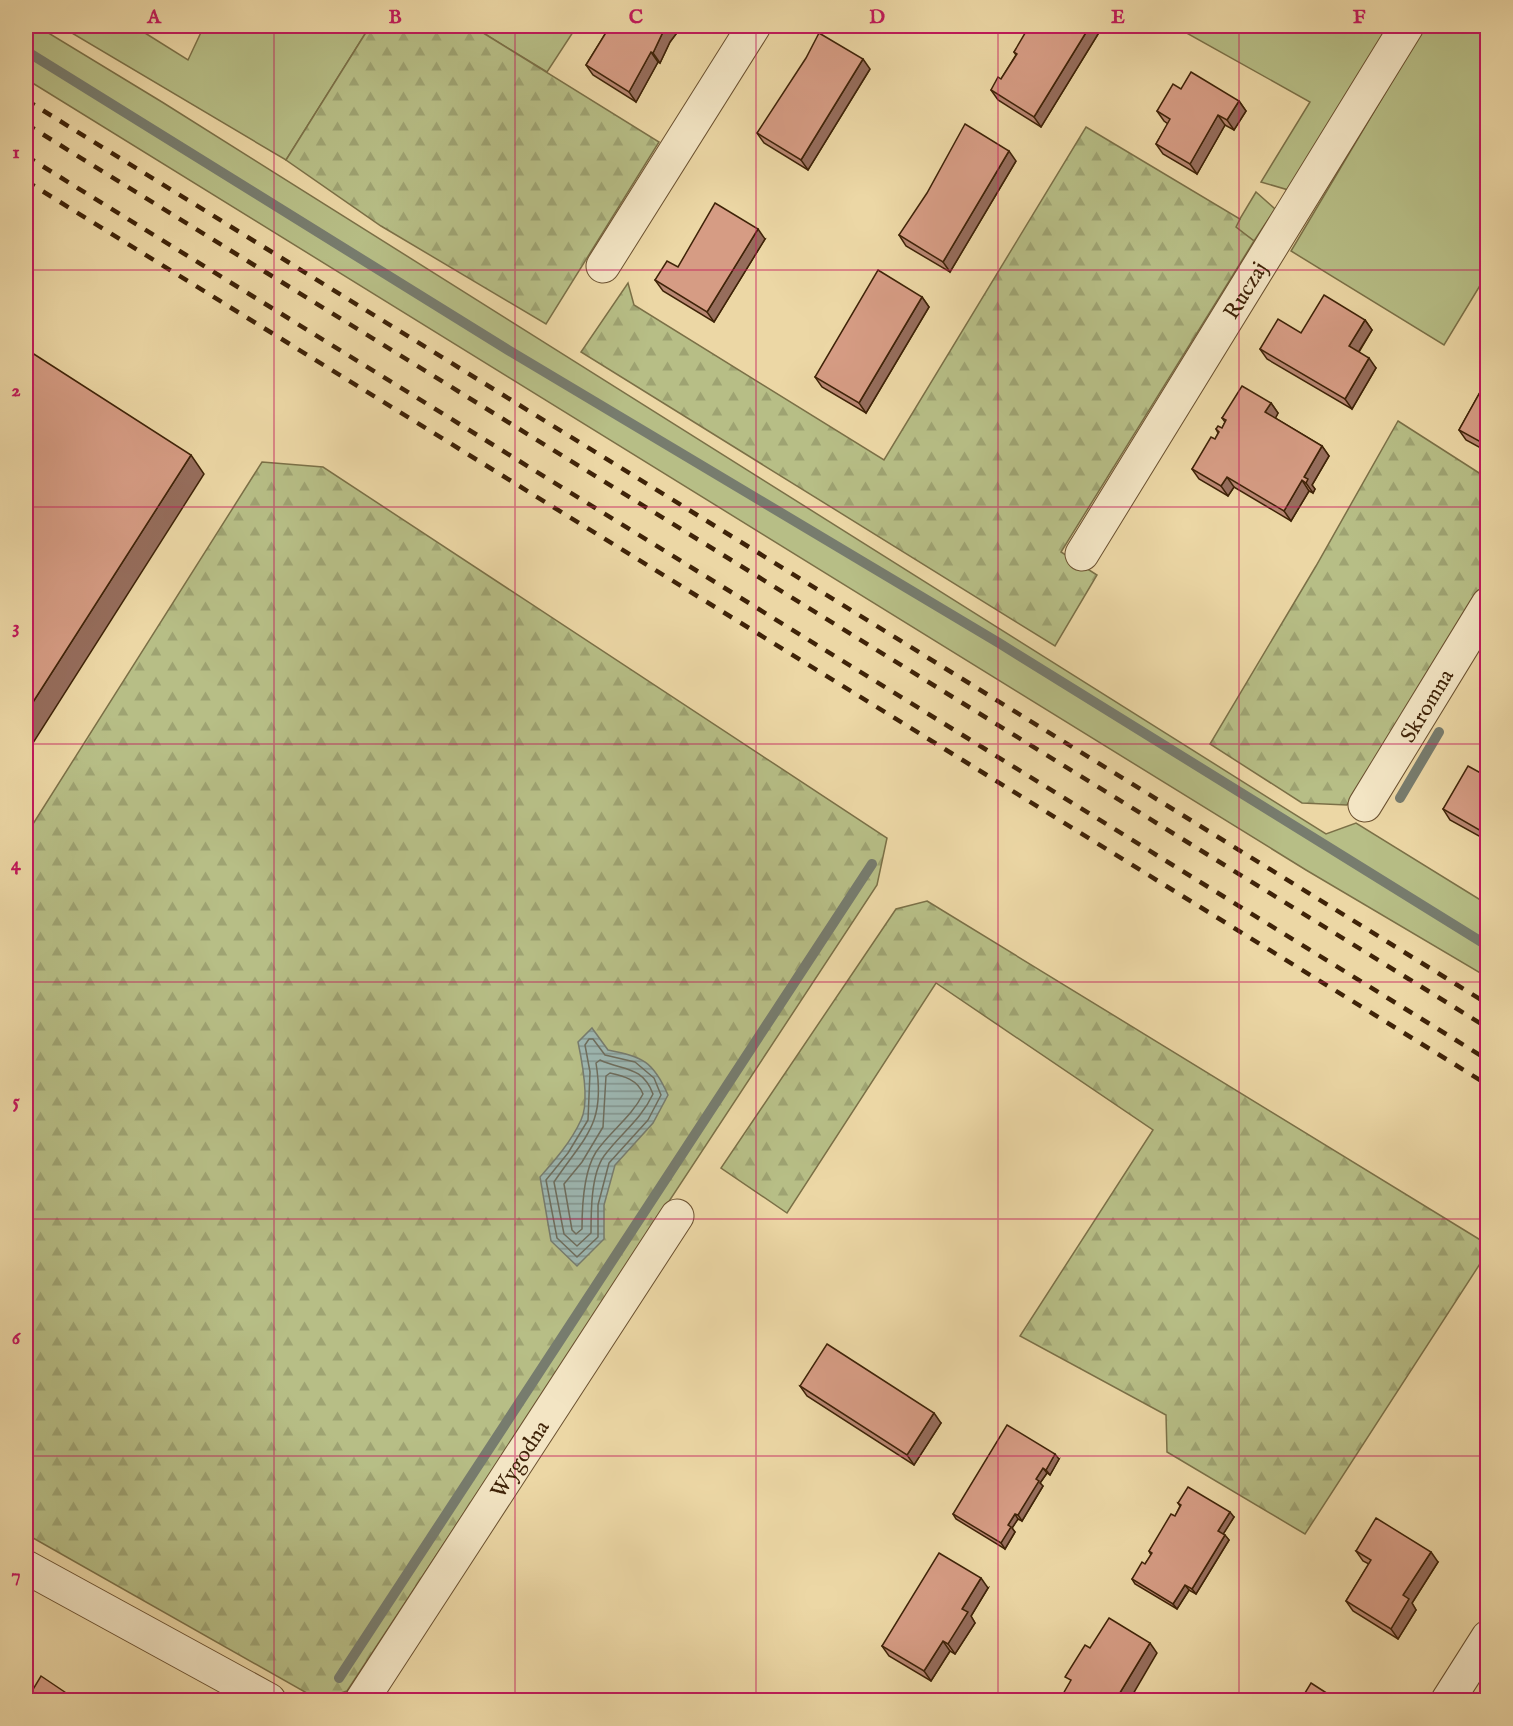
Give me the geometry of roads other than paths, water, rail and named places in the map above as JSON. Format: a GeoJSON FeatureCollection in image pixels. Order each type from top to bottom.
{"type":"FeatureCollection","features":[{"type":"Feature","properties":{"kind":"street"},"geometry":{"type":"LineString","coordinates":[[603,266],[754,26]]}},
{"type":"Feature","properties":{"kind":"street","name":"Ruczaj"},"geometry":{"type":"LineString","coordinates":[[1082,554],[1407,26]]}},
{"type":"Feature","properties":{"kind":"street","name":"Skromna"},"geometry":{"type":"LineString","coordinates":[[1365,805],[1488,604]]}},
{"type":"Feature","properties":{"kind":"street","name":"Wygodna"},"geometry":{"type":"LineString","coordinates":[[362,1701],[677,1216]]}},
{"type":"Feature","properties":{"kind":"street"},"geometry":{"type":"LineString","coordinates":[[26,1567],[269,1701]]}},
{"type":"Feature","properties":{"kind":"street"},"geometry":{"type":"LineString","coordinates":[[1448,1701],[1488,1637]]}},
{"type":"Feature","properties":{"kind":"water"},"geometry":{"type":"Polygon","coordinates":[[[592,1028],[608,1050],[630,1055],[646,1062],[663,1084],[668,1095],[653,1123],[615,1165],[604,1205],[604,1239],[577,1266],[551,1241],[540,1177],[568,1143],[584,1112],[585,1092],[578,1042],[592,1028]]]}},
{"type":"Feature","properties":{"kind":"waterway"},"geometry":{"type":"LineString","coordinates":[[26,51],[508,350],[999,643],[1488,946]]}},
{"type":"Feature","properties":{"kind":"waterway"},"geometry":{"type":"LineString","coordinates":[[1400,798],[1439,732]]}},
{"type":"Feature","properties":{"kind":"waterway"},"geometry":{"type":"LineString","coordinates":[[339,1678],[872,864]]}},
{"type":"Feature","properties":{"kind":"railway"},"geometry":{"type":"LineString","coordinates":[[26,100],[1488,1004]]}},
{"type":"Feature","properties":{"kind":"railway"},"geometry":{"type":"LineString","coordinates":[[26,124],[1488,1028]]}},
{"type":"Feature","properties":{"kind":"railway"},"geometry":{"type":"LineString","coordinates":[[26,156],[1488,1060]]}},
{"type":"Feature","properties":{"kind":"railway"},"geometry":{"type":"LineString","coordinates":[[26,181],[1488,1085]]}}]}
